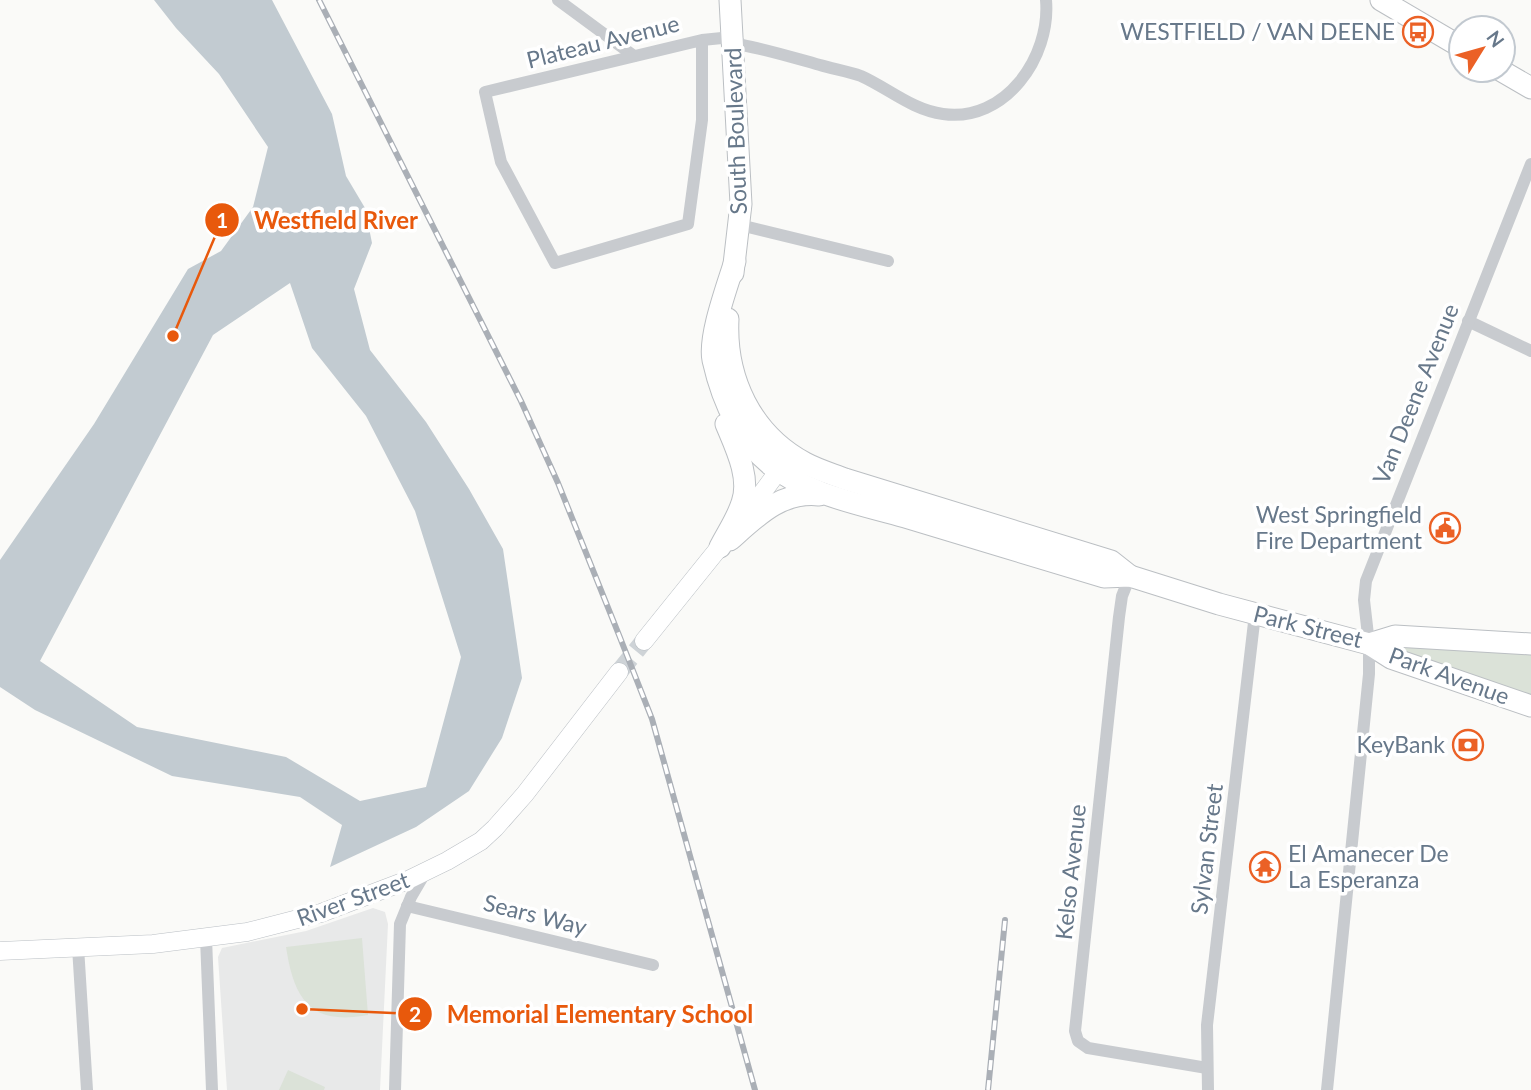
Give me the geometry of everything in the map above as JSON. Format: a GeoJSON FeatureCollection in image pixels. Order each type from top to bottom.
{"type":"FeatureCollection","features":[{"type":"Feature","properties":{"kind":"main road","name":"South Boulevard"},"geometry":{"type":"LineString","coordinates":[[730,0],[739,155],[740,225],[728,314],[730,364],[740,393],[785,462]]}},
{"type":"Feature","properties":{"kind":"main road"},"geometry":{"type":"LineString","coordinates":[[1381,0],[1447,39]]}},
{"type":"Feature","properties":{"kind":"main road","name":"South Boulevard"},"geometry":{"type":"LineString","coordinates":[[735,261],[718,319],[712,358],[733,421],[754,448],[785,462]]}},
{"type":"Feature","properties":{"kind":"main road"},"geometry":{"type":"LineString","coordinates":[[712,358],[716,396],[738,457],[745,488],[742,505],[720,547]]}},
{"type":"Feature","properties":{"kind":"main road"},"geometry":{"type":"LineString","coordinates":[[644,640],[785,462]]}},
{"type":"Feature","properties":{"kind":"main road","name":"Park Street"},"geometry":{"type":"LineString","coordinates":[[785,462],[814,489],[846,500],[1104,577],[1130,576],[1255,614],[1369,644],[1395,636],[1531,644]]}},
{"type":"Feature","properties":{"kind":"main road","name":"Park Street"},"geometry":{"type":"LineString","coordinates":[[785,462],[805,463],[845,479],[1111,561],[1130,576]]}},
{"type":"Feature","properties":{"kind":"main road"},"geometry":{"type":"LineString","coordinates":[[720,547],[762,511],[795,495],[816,494],[846,500]]}},
{"type":"Feature","properties":{"kind":"main road","name":"Park Avenue"},"geometry":{"type":"LineString","coordinates":[[1369,644],[1391,658],[1531,706]]}},
{"type":"Feature","properties":{"kind":"main road","name":"River Street"},"geometry":{"type":"LineString","coordinates":[[0,951],[206,939],[299,920],[375,894],[425,873],[481,841],[495,828],[525,794],[619,672]]}},
{"type":"Feature","properties":{"kind":"street"},"geometry":{"type":"LineString","coordinates":[[558,0],[634,56]]}},
{"type":"Feature","properties":{"kind":"street"},"geometry":{"type":"LineString","coordinates":[[732,37],[742,45],[854,74],[929,111],[962,115],[997,103],[1021,81],[1041,42],[1046,0]]}},
{"type":"Feature","properties":{"kind":"street","name":"Plateau Avenue"},"geometry":{"type":"LineString","coordinates":[[702,40],[702,120],[688,224],[555,263],[501,162],[485,92],[702,40],[732,37]]}},
{"type":"Feature","properties":{"kind":"street","name":"Van Deene Avenue"},"geometry":{"type":"LineString","coordinates":[[1327,1090],[1369,674],[1369,644],[1364,606],[1366,581],[1531,164]]}},
{"type":"Feature","properties":{"kind":"street"},"geometry":{"type":"LineString","coordinates":[[740,225],[888,261]]}},
{"type":"Feature","properties":{"kind":"street"},"geometry":{"type":"LineString","coordinates":[[1468,321],[1531,351]]}},
{"type":"Feature","properties":{"kind":"street","name":"Kelso Avenue"},"geometry":{"type":"LineString","coordinates":[[1130,576],[1122,596],[1119,617],[1074,1031],[1077,1041],[1088,1048],[1207,1068]]}},
{"type":"Feature","properties":{"kind":"street","name":"Sylvan Street"},"geometry":{"type":"LineString","coordinates":[[1208,1090],[1208,1017],[1255,614]]}},
{"type":"Feature","properties":{"kind":"street"},"geometry":{"type":"LineString","coordinates":[[395,1090],[399,935],[407,906],[425,873]]}},
{"type":"Feature","properties":{"kind":"street","name":"Sears Way"},"geometry":{"type":"LineString","coordinates":[[407,906],[653,965]]}},
{"type":"Feature","properties":{"kind":"street"},"geometry":{"type":"LineString","coordinates":[[206,939],[212,1090]]}},
{"type":"Feature","properties":{"kind":"street"},"geometry":{"type":"LineString","coordinates":[[78,947],[87,1090]]}},
{"type":"Feature","properties":{"kind":"shaded area"},"geometry":{"type":"Polygon","coordinates":[[[154,0],[272,0],[332,114],[346,176],[365,208],[372,243],[354,289],[370,350],[426,422],[503,549],[522,678],[502,738],[469,791],[416,827],[330,867],[342,825],[300,797],[172,776],[35,710],[0,687],[0,560],[94,424],[188,269],[221,251],[253,207],[268,147],[219,74],[154,0]],[[290,283],[213,335],[40,661],[137,727],[286,757],[360,801],[426,787],[461,657],[415,511],[366,416],[312,348],[290,283]]]}},
{"type":"Feature","properties":{"kind":"shaded area"},"geometry":{"type":"Polygon","coordinates":[[[1395,644],[1531,652],[1531,695],[1393,649],[1395,644]]]}},
{"type":"Feature","properties":{"kind":"shaded area"},"geometry":{"type":"Polygon","coordinates":[[[373,908],[385,912],[388,924],[380,1090],[227,1090],[218,957],[222,948],[306,931],[373,908]]]}},
{"type":"Feature","properties":{"kind":"shaded area"},"geometry":{"type":"Polygon","coordinates":[[[362,938],[368,1015],[332,1016],[308,1005],[294,981],[286,947],[362,938]]]}},
{"type":"Feature","properties":{"kind":"shaded area"},"geometry":{"type":"Polygon","coordinates":[[[288,1070],[325,1087],[324,1090],[279,1090],[288,1070]]]}},
{"type":"Feature","properties":{"kind":"tunnel"},"geometry":{"type":"LineString","coordinates":[[619,672],[644,641]]}},
{"type":"Feature","properties":{"kind":"railway"},"geometry":{"type":"LineString","coordinates":[[319,0],[521,401],[558,483],[619,635],[652,719],[755,1090]]}},
{"type":"Feature","properties":{"kind":"railway"},"geometry":{"type":"LineString","coordinates":[[988,1090],[1005,920]]}},
{"type":"Feature","properties":{"kind":"place","name":"WESTFIELD / VAN DEENE"},"geometry":{"type":"Point","coordinates":[1418,32]}},
{"type":"Feature","properties":{"kind":"place","name":"Westfield River"},"geometry":{"type":"Point","coordinates":[173,336]}},
{"type":"Feature","properties":{"kind":"place","name":"West Springfield Fire Department"},"geometry":{"type":"Point","coordinates":[1445,528]}},
{"type":"Feature","properties":{"kind":"place","name":"KeyBank"},"geometry":{"type":"Point","coordinates":[1468,745]}},
{"type":"Feature","properties":{"kind":"place","name":"El Amanecer De La Esperanza"},"geometry":{"type":"Point","coordinates":[1265,867]}},
{"type":"Feature","properties":{"kind":"place","name":"Memorial Elementary School"},"geometry":{"type":"Point","coordinates":[302,1009]}}]}
